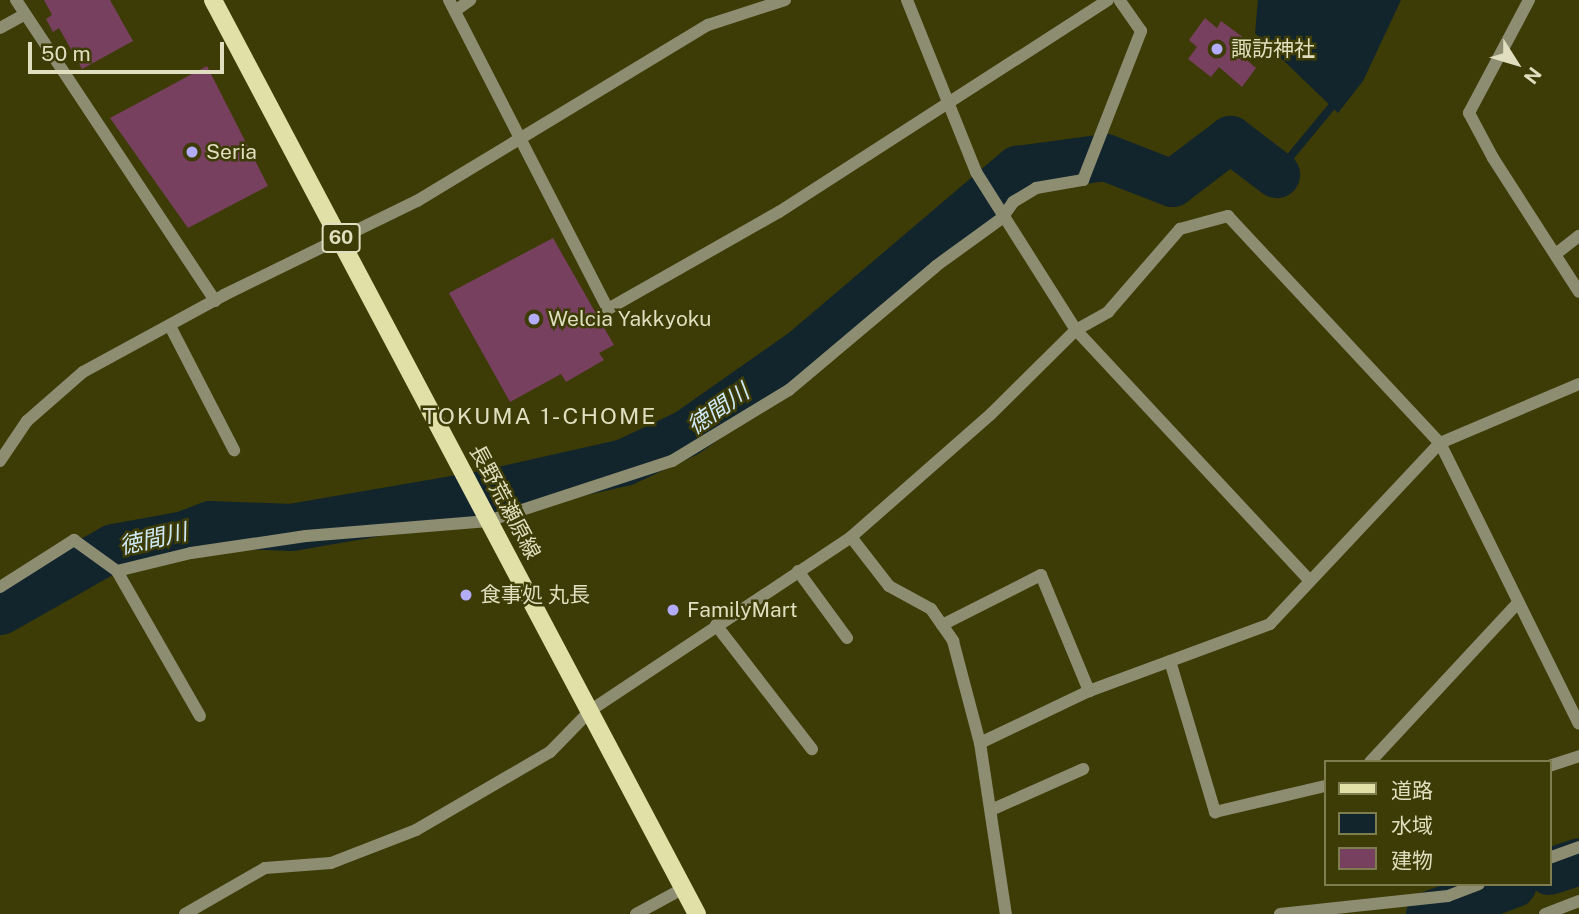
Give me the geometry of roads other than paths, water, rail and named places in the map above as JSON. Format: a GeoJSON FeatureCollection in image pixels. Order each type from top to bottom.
{"type":"FeatureCollection","features":[{"type":"Feature","properties":{"kind":"main road","name":"長野荒瀬原線"},"geometry":{"type":"LineString","coordinates":[[213,0],[342,239],[697,914]]}},
{"type":"Feature","properties":{"kind":"street"},"geometry":{"type":"LineString","coordinates":[[16,0],[23,15],[215,301]]}},
{"type":"Feature","properties":{"kind":"street"},"geometry":{"type":"LineString","coordinates":[[471,0],[452,6],[517,138],[608,309],[779,212],[948,100],[1108,0]]}},
{"type":"Feature","properties":{"kind":"street"},"geometry":{"type":"LineString","coordinates":[[0,461],[26,421],[83,372],[215,301],[417,201],[517,138],[708,25],[785,0]]}},
{"type":"Feature","properties":{"kind":"street"},"geometry":{"type":"LineString","coordinates":[[907,0],[976,172],[999,213],[1076,330],[1310,581]]}},
{"type":"Feature","properties":{"kind":"street"},"geometry":{"type":"LineString","coordinates":[[114,569],[306,536],[486,517],[672,461],[789,390],[1013,202],[1036,188],[1083,180],[1094,143],[1141,31],[1119,0]]}},
{"type":"Feature","properties":{"kind":"street"},"geometry":{"type":"LineString","coordinates":[[1529,0],[1469,113],[1493,159],[1579,292]]}},
{"type":"Feature","properties":{"kind":"street"},"geometry":{"type":"LineString","coordinates":[[0,28],[23,15]]}},
{"type":"Feature","properties":{"kind":"street"},"geometry":{"type":"LineString","coordinates":[[185,914],[265,868],[331,863],[416,830],[550,752],[591,710],[850,537],[991,414],[1076,330],[1108,312],[1180,229],[1228,216],[1440,443],[1517,604],[1579,724]]}},
{"type":"Feature","properties":{"kind":"street"},"geometry":{"type":"LineString","coordinates":[[1556,253],[1579,236]]}},
{"type":"Feature","properties":{"kind":"street"},"geometry":{"type":"LineString","coordinates":[[170,326],[234,450]]}},
{"type":"Feature","properties":{"kind":"street"},"geometry":{"type":"LineString","coordinates":[[980,743],[1089,691],[1270,624],[1440,443],[1579,384]]}},
{"type":"Feature","properties":{"kind":"street"},"geometry":{"type":"LineString","coordinates":[[850,537],[889,586],[931,609],[953,641],[980,743],[1006,914]]}},
{"type":"Feature","properties":{"kind":"street"},"geometry":{"type":"LineString","coordinates":[[0,587],[74,540],[82,545],[114,569],[200,716]]}},
{"type":"Feature","properties":{"kind":"street"},"geometry":{"type":"LineString","coordinates":[[798,571],[846,638]]}},
{"type":"Feature","properties":{"kind":"street"},"geometry":{"type":"LineString","coordinates":[[942,625],[1041,575],[1089,691]]}},
{"type":"Feature","properties":{"kind":"street"},"geometry":{"type":"LineString","coordinates":[[1372,760],[1517,604]]}},
{"type":"Feature","properties":{"kind":"street"},"geometry":{"type":"LineString","coordinates":[[716,625],[812,749]]}},
{"type":"Feature","properties":{"kind":"street"},"geometry":{"type":"LineString","coordinates":[[1170,661],[1215,812],[1324,786]]}},
{"type":"Feature","properties":{"kind":"street"},"geometry":{"type":"LineString","coordinates":[[1551,765],[1579,756]]}},
{"type":"Feature","properties":{"kind":"street"},"geometry":{"type":"LineString","coordinates":[[991,810],[1083,769]]}},
{"type":"Feature","properties":{"kind":"street"},"geometry":{"type":"LineString","coordinates":[[1551,857],[1579,847]]}},
{"type":"Feature","properties":{"kind":"street"},"geometry":{"type":"LineString","coordinates":[[1280,914],[1448,896],[1474,886]]}},
{"type":"Feature","properties":{"kind":"street"},"geometry":{"type":"LineString","coordinates":[[636,914],[684,888]]}},
{"type":"Feature","properties":{"kind":"street"},"geometry":{"type":"LineString","coordinates":[[1545,914],[1579,901]]}},
{"type":"Feature","properties":{"kind":"water"},"geometry":{"type":"Polygon","coordinates":[[[1258,0],[1401,0],[1363,81],[1338,113],[1255,33],[1258,0]]]}},
{"type":"Feature","properties":{"kind":"waterway"},"geometry":{"type":"LineString","coordinates":[[1276,174],[1337,100]]}},
{"type":"Feature","properties":{"kind":"waterway","name":"徳間川"},"geometry":{"type":"LineString","coordinates":[[0,611],[113,547],[184,534],[210,524],[291,527],[482,494],[624,462],[686,433],[804,350],[1017,169],[1105,157],[1172,183],[1230,139],[1276,174]]}},
{"type":"Feature","properties":{"kind":"waterway"},"geometry":{"type":"LineString","coordinates":[[1551,870],[1579,861]]}},
{"type":"Feature","properties":{"kind":"waterway"},"geometry":{"type":"LineString","coordinates":[[1429,914],[1507,886]]}},
{"type":"Feature","properties":{"kind":"place","name":"諏訪神社"},"geometry":{"type":"Point","coordinates":[1217,49]}},
{"type":"Feature","properties":{"kind":"place","name":"Seria"},"geometry":{"type":"Point","coordinates":[192,152]}},
{"type":"Feature","properties":{"kind":"place","name":"Welcia Yakkyoku"},"geometry":{"type":"Point","coordinates":[534,319]}},
{"type":"Feature","properties":{"kind":"place","name":"食事処 丸長"},"geometry":{"type":"Point","coordinates":[466,595]}},
{"type":"Feature","properties":{"kind":"place","name":"FamilyMart"},"geometry":{"type":"Point","coordinates":[673,610]}},
{"type":"Feature","properties":{"kind":"district","name":"TOKUMA 1-CHOME"},"geometry":{"type":"Point","coordinates":[540,416]}}]}
